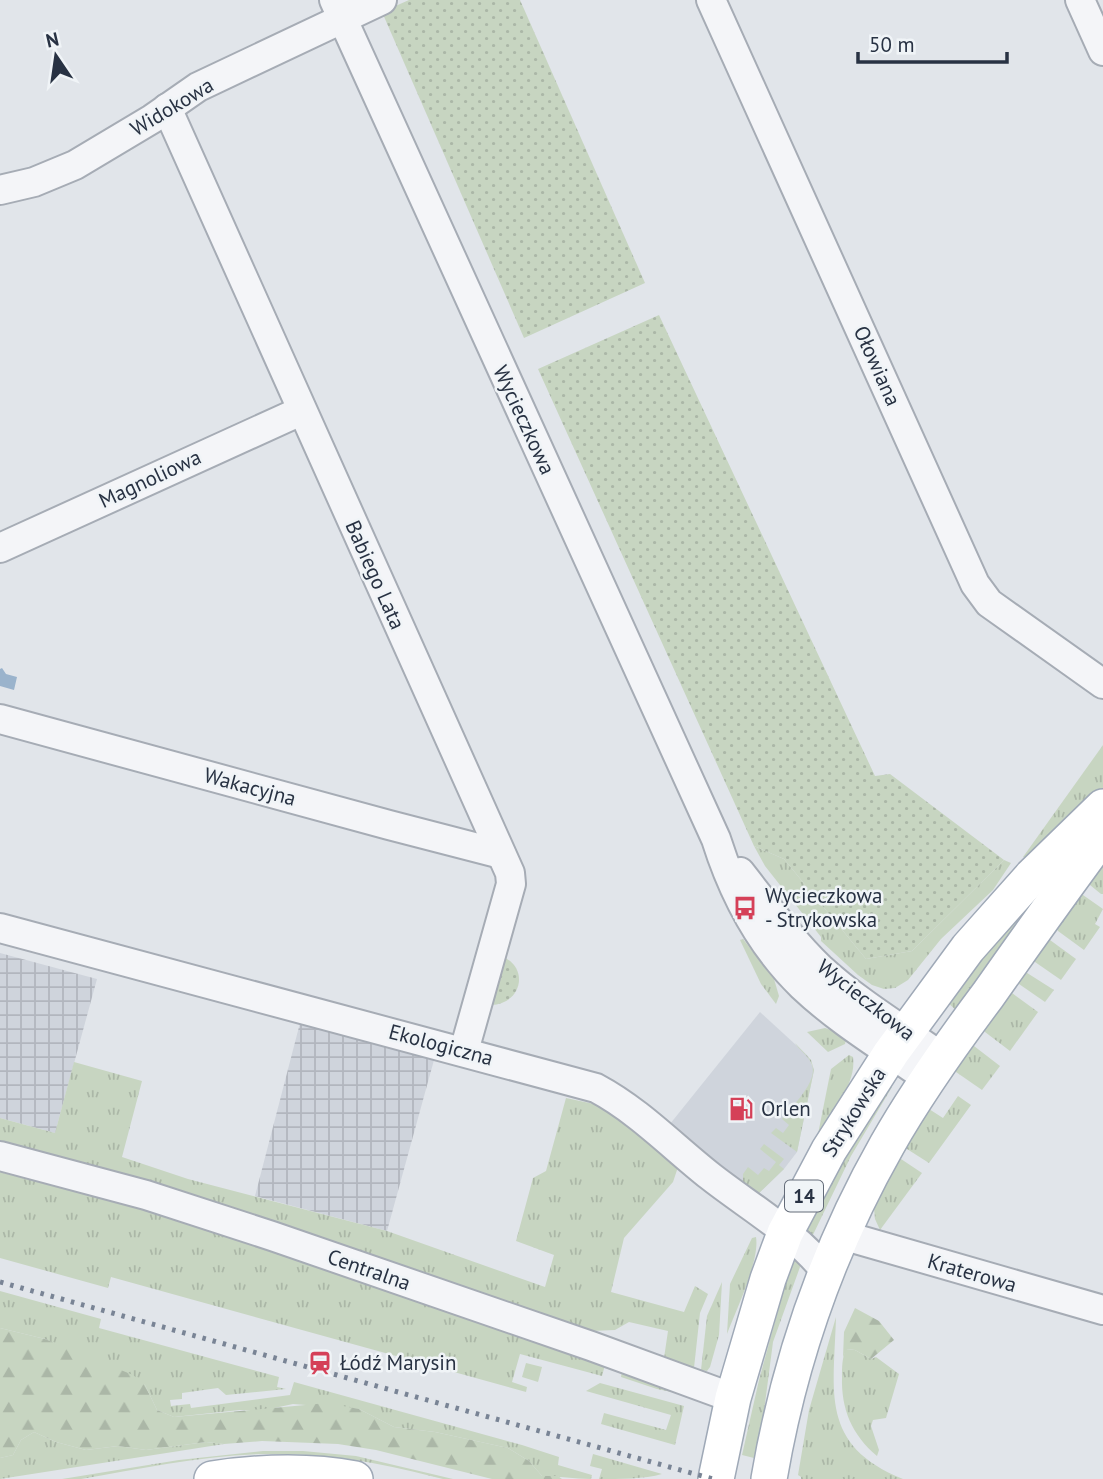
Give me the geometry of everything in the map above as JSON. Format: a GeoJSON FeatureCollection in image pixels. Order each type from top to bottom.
{"type":"FeatureCollection","features":[{"type":"Feature","properties":{"kind":"main road","name":"Strykowska"},"geometry":{"type":"LineString","coordinates":[[718,1465],[733,1398],[768,1279],[785,1233],[829,1150],[899,1043],[968,948],[1002,908],[1103,807]]}},
{"type":"Feature","properties":{"kind":"main road","name":"14"},"geometry":{"type":"LineString","coordinates":[[770,1471],[790,1378],[806,1324],[842,1235],[888,1143],[935,1068],[1103,835]]}},
{"type":"Feature","properties":{"kind":"main road"},"geometry":{"type":"LineString","coordinates":[[212,1479],[249,1474],[290,1473],[355,1479]]}},
{"type":"Feature","properties":{"kind":"street","name":"Widokowa"},"geometry":{"type":"LineString","coordinates":[[0,190],[34,182],[75,165],[198,88],[339,9],[382,0]]}},
{"type":"Feature","properties":{"kind":"street","name":"Ołowiana"},"geometry":{"type":"LineString","coordinates":[[711,0],[975,584],[989,603],[1103,684]]}},
{"type":"Feature","properties":{"kind":"street"},"geometry":{"type":"LineString","coordinates":[[1080,0],[1103,51]]}},
{"type":"Feature","properties":{"kind":"street","name":"Wycieczkowa"},"geometry":{"type":"LineString","coordinates":[[339,9],[716,839],[819,967],[856,996],[899,1043],[935,1068]]}},
{"type":"Feature","properties":{"kind":"street","name":"Babiego Lata"},"geometry":{"type":"LineString","coordinates":[[167,108],[510,873],[511,884],[464,1051]]}},
{"type":"Feature","properties":{"kind":"street","name":"Magnoliowa"},"geometry":{"type":"LineString","coordinates":[[0,548],[301,411]]}},
{"type":"Feature","properties":{"kind":"street","name":"Wakacyjna"},"geometry":{"type":"LineString","coordinates":[[0,719],[501,854]]}},
{"type":"Feature","properties":{"kind":"street","name":"Ekologiczna"},"geometry":{"type":"LineString","coordinates":[[0,928],[596,1087],[618,1100],[807,1250],[826,1272]]}},
{"type":"Feature","properties":{"kind":"street","name":"Centralna"},"geometry":{"type":"LineString","coordinates":[[0,1156],[146,1195],[272,1236],[733,1398]]}},
{"type":"Feature","properties":{"kind":"street","name":"Kraterowa"},"geometry":{"type":"LineString","coordinates":[[842,1235],[1103,1310]]}},
{"type":"Feature","properties":{"kind":"shaded area"},"geometry":{"type":"Polygon","coordinates":[[[0,953],[97,979],[55,1133],[0,1118],[0,953]]]}},
{"type":"Feature","properties":{"kind":"shaded area"},"geometry":{"type":"Polygon","coordinates":[[[760,1012],[808,1056],[814,1070],[797,1152],[756,1196],[670,1124],[760,1012]]]}},
{"type":"Feature","properties":{"kind":"shaded area"},"geometry":{"type":"Polygon","coordinates":[[[300,1023],[434,1060],[387,1231],[255,1196],[300,1023]]]}},
{"type":"Feature","properties":{"kind":"green space"},"geometry":{"type":"Polygon","coordinates":[[[409,0],[520,0],[645,283],[524,338],[382,12],[409,0]]]}},
{"type":"Feature","properties":{"kind":"green space"},"geometry":{"type":"Polygon","coordinates":[[[659,315],[875,776],[890,774],[1004,860],[912,951],[866,959],[784,859],[754,846],[538,369],[659,315]]]}},
{"type":"Feature","properties":{"kind":"green space"},"geometry":{"type":"Polygon","coordinates":[[[1103,745],[1103,792],[1032,862],[1023,857],[1103,745]]]}},
{"type":"Feature","properties":{"kind":"green space"},"geometry":{"type":"Polygon","coordinates":[[[754,846],[784,859],[866,959],[912,951],[1004,860],[1011,863],[993,890],[941,939],[908,980],[895,988],[884,989],[872,985],[858,975],[821,941],[821,937],[765,866],[754,846]]]}},
{"type":"Feature","properties":{"kind":"green space"},"geometry":{"type":"Polygon","coordinates":[[[1103,862],[1103,894],[1101,894],[1089,881],[1103,862]]]}},
{"type":"Feature","properties":{"kind":"green space"},"geometry":{"type":"Polygon","coordinates":[[[1051,877],[956,1010],[948,1003],[1005,922],[1051,877]]]}},
{"type":"Feature","properties":{"kind":"green space"},"geometry":{"type":"Polygon","coordinates":[[[1079,895],[1103,909],[1095,924],[1100,927],[1084,950],[1058,931],[1056,926],[1079,895]]]}},
{"type":"Feature","properties":{"kind":"green space"},"geometry":{"type":"Polygon","coordinates":[[[743,939],[774,979],[779,996],[776,1004],[761,984],[740,940],[743,939]]]}},
{"type":"Feature","properties":{"kind":"green space"},"geometry":{"type":"Polygon","coordinates":[[[1046,940],[1050,940],[1076,959],[1061,980],[1035,962],[1034,958],[1046,940]]]}},
{"type":"Feature","properties":{"kind":"green space"},"geometry":{"type":"Polygon","coordinates":[[[501,956],[516,968],[518,984],[510,998],[491,1005],[501,956]]]}},
{"type":"Feature","properties":{"kind":"green space"},"geometry":{"type":"Polygon","coordinates":[[[1024,971],[1054,990],[1045,1002],[1019,984],[1018,980],[1024,971]]]}},
{"type":"Feature","properties":{"kind":"green space"},"geometry":{"type":"Polygon","coordinates":[[[1012,993],[1038,1012],[1010,1051],[985,1032],[984,1028],[1008,994],[1012,993]]]}},
{"type":"Feature","properties":{"kind":"green space"},"geometry":{"type":"Polygon","coordinates":[[[825,1028],[837,1032],[846,1040],[845,1044],[828,1052],[807,1032],[825,1028]]]}},
{"type":"Feature","properties":{"kind":"green space"},"geometry":{"type":"Polygon","coordinates":[[[795,1043],[811,1060],[814,1070],[797,1152],[771,1133],[776,1128],[783,1133],[789,1125],[782,1119],[803,1094],[813,1072],[811,1062],[795,1043]]]}},
{"type":"Feature","properties":{"kind":"green space"},"geometry":{"type":"Polygon","coordinates":[[[974,1046],[1000,1066],[982,1090],[956,1072],[956,1067],[970,1047],[974,1046]]]}},
{"type":"Feature","properties":{"kind":"green space"},"geometry":{"type":"Polygon","coordinates":[[[849,1055],[853,1057],[851,1077],[818,1134],[831,1069],[849,1055]]]}},
{"type":"Feature","properties":{"kind":"green space"},"geometry":{"type":"Polygon","coordinates":[[[74,1062],[142,1081],[122,1157],[188,1179],[387,1231],[545,1287],[554,1255],[516,1241],[533,1178],[546,1171],[566,1098],[594,1104],[614,1115],[678,1167],[673,1182],[624,1238],[611,1292],[684,1312],[695,1286],[708,1294],[700,1313],[693,1377],[664,1358],[668,1331],[629,1322],[615,1330],[591,1331],[553,1322],[0,1145],[0,1118],[55,1133],[74,1062]]]}},
{"type":"Feature","properties":{"kind":"green space"},"geometry":{"type":"Polygon","coordinates":[[[890,1085],[892,1087],[851,1156],[810,1241],[803,1234],[847,1154],[890,1085]]]}},
{"type":"Feature","properties":{"kind":"green space"},"geometry":{"type":"Polygon","coordinates":[[[958,1096],[971,1105],[929,1163],[907,1149],[906,1146],[929,1109],[943,1118],[958,1096]]]}},
{"type":"Feature","properties":{"kind":"green space"},"geometry":{"type":"Polygon","coordinates":[[[764,1144],[784,1159],[779,1165],[784,1169],[756,1196],[743,1184],[743,1174],[748,1167],[758,1175],[764,1168],[769,1171],[776,1162],[760,1149],[764,1144]]]}},
{"type":"Feature","properties":{"kind":"green space"},"geometry":{"type":"Polygon","coordinates":[[[901,1159],[922,1173],[880,1230],[874,1208],[898,1160],[901,1159]]]}},
{"type":"Feature","properties":{"kind":"green space"},"geometry":{"type":"Polygon","coordinates":[[[0,1172],[167,1216],[271,1247],[692,1391],[691,1396],[657,1389],[621,1377],[622,1371],[605,1365],[602,1376],[520,1354],[512,1382],[527,1387],[526,1392],[111,1277],[108,1288],[0,1258],[0,1172]]]}},
{"type":"Feature","properties":{"kind":"green space"},"geometry":{"type":"Polygon","coordinates":[[[756,1237],[751,1272],[727,1334],[730,1284],[752,1238],[756,1237]]]}},
{"type":"Feature","properties":{"kind":"green space"},"geometry":{"type":"Polygon","coordinates":[[[794,1252],[800,1267],[773,1342],[764,1411],[754,1458],[742,1455],[759,1380],[794,1252]]]}},
{"type":"Feature","properties":{"kind":"green space"},"geometry":{"type":"Polygon","coordinates":[[[722,1282],[719,1335],[710,1367],[707,1371],[701,1370],[707,1316],[722,1282]]]}},
{"type":"Feature","properties":{"kind":"green space"},"geometry":{"type":"Polygon","coordinates":[[[0,1291],[101,1319],[99,1328],[279,1377],[277,1387],[286,1389],[226,1395],[218,1388],[182,1393],[182,1399],[170,1400],[171,1406],[190,1404],[191,1408],[290,1395],[294,1382],[559,1457],[558,1465],[592,1475],[591,1479],[542,1476],[529,1461],[508,1448],[435,1432],[394,1427],[359,1409],[293,1404],[265,1410],[174,1417],[157,1410],[145,1385],[45,1339],[0,1328],[0,1291]]]}},
{"type":"Feature","properties":{"kind":"green space"},"geometry":{"type":"Polygon","coordinates":[[[855,1308],[879,1321],[894,1340],[871,1359],[855,1350],[847,1349],[843,1357],[844,1332],[855,1308]]]}},
{"type":"Feature","properties":{"kind":"green space"},"geometry":{"type":"Polygon","coordinates":[[[836,1317],[834,1392],[844,1433],[857,1450],[876,1465],[903,1479],[801,1479],[798,1475],[809,1410],[836,1317]]]}},
{"type":"Feature","properties":{"kind":"green space"},"geometry":{"type":"Polygon","coordinates":[[[0,1328],[45,1339],[133,1375],[145,1385],[157,1410],[174,1417],[327,1403],[359,1409],[394,1427],[435,1432],[508,1448],[529,1461],[542,1476],[558,1476],[562,1479],[492,1479],[376,1450],[338,1444],[206,1442],[146,1450],[118,1446],[86,1450],[56,1442],[34,1432],[21,1440],[13,1455],[0,1458],[0,1328]]]}},
{"type":"Feature","properties":{"kind":"green space"},"geometry":{"type":"Polygon","coordinates":[[[846,1349],[855,1350],[871,1359],[876,1357],[899,1374],[886,1418],[873,1420],[871,1426],[879,1450],[877,1456],[861,1439],[846,1411],[842,1377],[846,1349]]]}},
{"type":"Feature","properties":{"kind":"green space"},"geometry":{"type":"Polygon","coordinates":[[[526,1363],[542,1367],[538,1382],[522,1377],[526,1363]]]}},
{"type":"Feature","properties":{"kind":"green space"},"geometry":{"type":"Polygon","coordinates":[[[600,1383],[684,1406],[675,1445],[601,1424],[604,1413],[666,1430],[671,1415],[586,1391],[600,1383]]]}},
{"type":"Feature","properties":{"kind":"green space"},"geometry":{"type":"Polygon","coordinates":[[[34,1432],[56,1442],[86,1450],[118,1446],[146,1450],[206,1442],[224,1444],[0,1479],[0,1458],[13,1455],[21,1440],[34,1432]]]}},
{"type":"Feature","properties":{"kind":"green space"},"geometry":{"type":"Polygon","coordinates":[[[263,1451],[303,1451],[356,1456],[453,1479],[342,1458],[254,1454],[155,1466],[81,1479],[62,1479],[179,1460],[263,1451]]]}},
{"type":"Feature","properties":{"kind":"green space"},"geometry":{"type":"Polygon","coordinates":[[[593,1454],[662,1474],[640,1478],[599,1479],[602,1469],[590,1466],[593,1454]]]}},
{"type":"Feature","properties":{"kind":"water"},"geometry":{"type":"Polygon","coordinates":[[[2,668],[6,674],[17,677],[14,690],[0,686],[2,668]]]}},
{"type":"Feature","properties":{"kind":"railway"},"geometry":{"type":"LineString","coordinates":[[0,1282],[713,1479]]}},
{"type":"Feature","properties":{"kind":"place","name":"Wycieczkowa - Strykowska"},"geometry":{"type":"Point","coordinates":[745,908]}},
{"type":"Feature","properties":{"kind":"place","name":"Orlen"},"geometry":{"type":"Point","coordinates":[741,1109]}},
{"type":"Feature","properties":{"kind":"place","name":"Łódź Marysin"},"geometry":{"type":"Point","coordinates":[320,1363]}}]}
